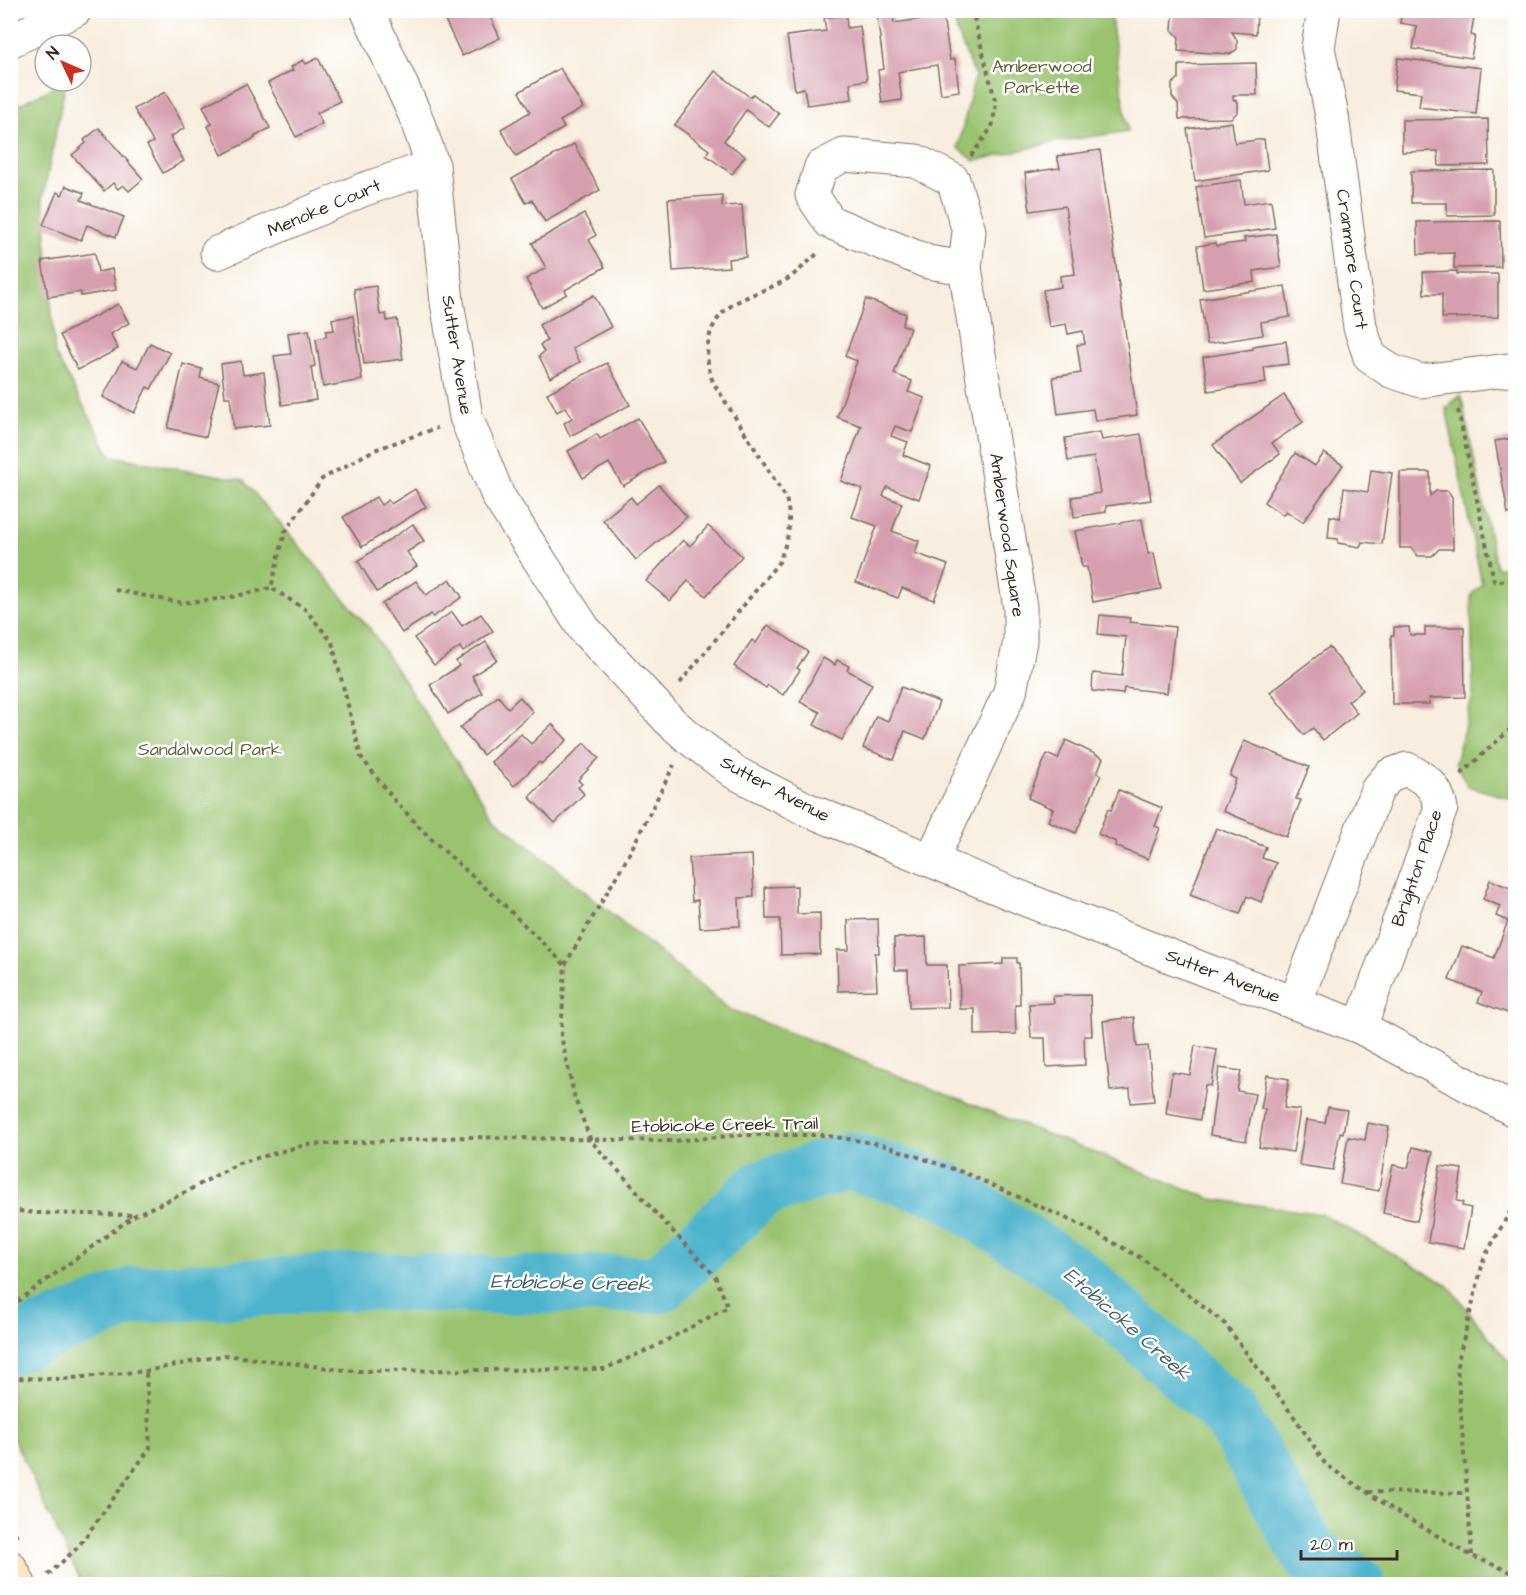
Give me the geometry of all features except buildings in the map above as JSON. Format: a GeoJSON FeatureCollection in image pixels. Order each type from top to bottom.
{"type":"FeatureCollection","features":[{"type":"Feature","properties":{"kind":"main road"},"geometry":{"type":"LineString","coordinates":[[10,1567],[32,1582]]}},
{"type":"Feature","properties":{"kind":"street"},"geometry":{"type":"LineString","coordinates":[[10,41],[75,10]]}},
{"type":"Feature","properties":{"kind":"street","name":"Sutter Avenue"},"geometry":{"type":"LineString","coordinates":[[367,10],[416,115],[433,166],[447,302],[466,417],[498,496],[584,629],[688,737],[734,772],[806,809],[1049,908],[1360,1027],[1515,1111]]}},
{"type":"Feature","properties":{"kind":"street","name":"Cranmore Court"},"geometry":{"type":"LineString","coordinates":[[1324,10],[1318,48],[1332,116],[1360,327],[1370,357],[1390,371],[1421,381],[1515,369]]}},
{"type":"Feature","properties":{"kind":"street"},"geometry":{"type":"LineString","coordinates":[[953,180],[916,161],[844,155],[821,167],[812,195],[830,222],[928,262],[965,268]]}},
{"type":"Feature","properties":{"kind":"street","name":"Menoke Court"},"geometry":{"type":"LineString","coordinates":[[217,253],[362,190],[433,166]]}},
{"type":"Feature","properties":{"kind":"street","name":"Amberwood Square"},"geometry":{"type":"LineString","coordinates":[[932,859],[1010,692],[1020,641],[1020,607],[965,268],[969,231],[953,180]]}},
{"type":"Feature","properties":{"kind":"street"},"geometry":{"type":"LineString","coordinates":[[1295,1003],[1377,790],[1390,775],[1407,769],[1424,778]]}},
{"type":"Feature","properties":{"kind":"street","name":"Brighton Place"},"geometry":{"type":"LineString","coordinates":[[1360,1027],[1441,808],[1437,792],[1424,778]]}},
{"type":"Feature","properties":{"kind":"path"},"geometry":{"type":"LineString","coordinates":[[953,180],[992,128],[996,104],[972,10]]}},
{"type":"Feature","properties":{"kind":"path"},"geometry":{"type":"LineString","coordinates":[[659,709],[779,562],[788,542],[791,520],[786,498],[713,382],[707,367],[706,351],[710,335],[718,319],[732,305],[789,278],[818,254],[830,222]]}},
{"type":"Feature","properties":{"kind":"path"},"geometry":{"type":"LineString","coordinates":[[1451,377],[1494,580],[1515,580]]}},
{"type":"Feature","properties":{"kind":"path"},"geometry":{"type":"LineString","coordinates":[[271,588],[285,532],[322,479],[374,450],[466,417]]}},
{"type":"Feature","properties":{"kind":"path"},"geometry":{"type":"LineString","coordinates":[[115,590],[182,603],[227,598],[271,588],[304,609],[332,642],[362,757],[395,801],[430,838],[502,903],[565,965]]}},
{"type":"Feature","properties":{"kind":"path"},"geometry":{"type":"LineString","coordinates":[[1424,778],[1456,778],[1515,724]]}},
{"type":"Feature","properties":{"kind":"path"},"geometry":{"type":"LineString","coordinates":[[10,1378],[63,1379],[146,1371],[225,1355],[353,1371],[604,1369],[654,1347],[728,1307],[715,1275],[591,1141],[575,1099],[561,1036],[565,965],[627,858],[688,737]]}},
{"type":"Feature","properties":{"kind":"path","name":"Etobicoke Creek Trail"},"geometry":{"type":"LineString","coordinates":[[10,1307],[135,1215],[178,1196],[238,1163],[305,1145],[467,1137],[672,1141],[742,1135],[822,1135],[880,1144],[965,1173],[1081,1225],[1143,1259],[1225,1324],[1297,1421],[1326,1465],[1401,1514],[1472,1556],[1515,1574]]}},
{"type":"Feature","properties":{"kind":"path"},"geometry":{"type":"LineString","coordinates":[[1472,1556],[1457,1365],[1484,1258],[1515,1201]]}},
{"type":"Feature","properties":{"kind":"path"},"geometry":{"type":"LineString","coordinates":[[10,1210],[36,1213],[135,1215]]}},
{"type":"Feature","properties":{"kind":"path"},"geometry":{"type":"LineString","coordinates":[[32,1582],[78,1547],[150,1448],[146,1371]]}},
{"type":"Feature","properties":{"kind":"path"},"geometry":{"type":"LineString","coordinates":[[1367,1492],[1467,1493]]}},
{"type":"Feature","properties":{"kind":"green space","name":"Amberwood Parkette"},"geometry":{"type":"Polygon","coordinates":[[[953,11],[1110,11],[1128,131],[1055,142],[975,161],[958,148],[975,76],[957,32],[953,11]]]}},
{"type":"Feature","properties":{"kind":"green space","name":"Sandalwood Park"},"geometry":{"type":"Polygon","coordinates":[[[42,93],[64,93],[43,197],[55,354],[111,456],[243,480],[370,629],[493,817],[729,1009],[1212,1199],[1322,1214],[1448,1285],[1515,1370],[1515,1584],[82,1584],[11,1433],[10,109],[42,93]]]}},
{"type":"Feature","properties":{"kind":"green space"},"geometry":{"type":"Polygon","coordinates":[[[1461,395],[1496,567],[1515,568],[1515,800],[1468,786],[1455,763],[1473,695],[1471,595],[1482,584],[1446,408],[1461,395]]]}},
{"type":"Feature","properties":{"kind":"waterway","name":"Etobicoke Creek"},"geometry":{"type":"LineString","coordinates":[[10,1346],[137,1295],[363,1281],[487,1285],[660,1284],[761,1189],[848,1161],[943,1189],[1076,1276],[1230,1415],[1311,1556],[1356,1584]]}}]}
